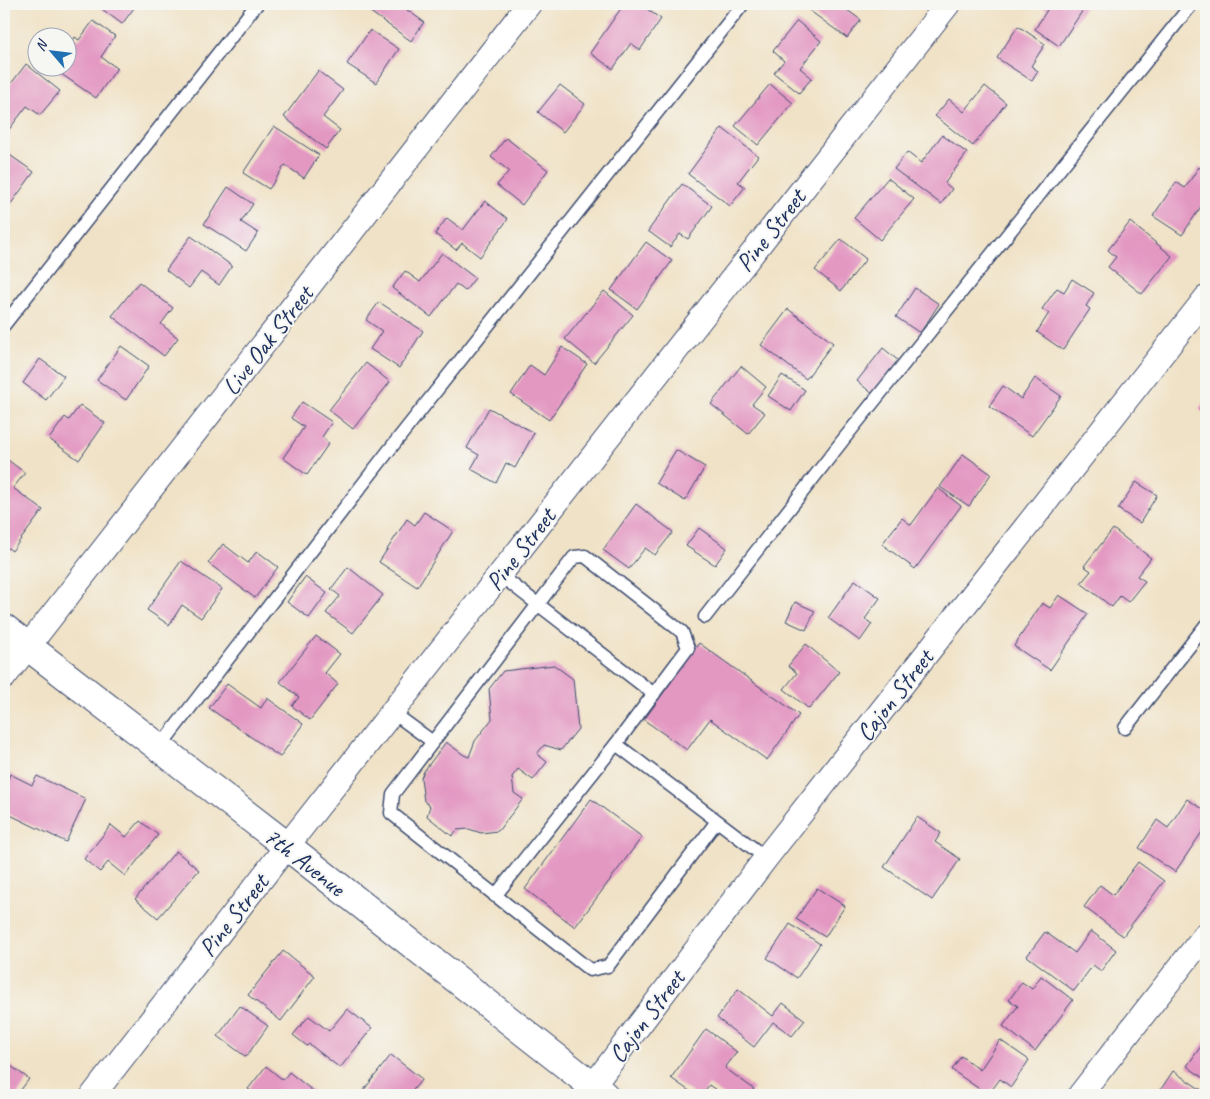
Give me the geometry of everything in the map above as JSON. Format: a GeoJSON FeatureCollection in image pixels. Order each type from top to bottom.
{"type":"FeatureCollection","features":[{"type":"Feature","properties":{"kind":"street","name":"Live Oak Street"},"geometry":{"type":"LineString","coordinates":[[4,677],[529,4]]}},
{"type":"Feature","properties":{"kind":"street","name":"Pine Street"},"geometry":{"type":"LineString","coordinates":[[93,1095],[948,4]]}},
{"type":"Feature","properties":{"kind":"street","name":"Cajon Street"},"geometry":{"type":"LineString","coordinates":[[594,1092],[766,858],[1206,298]]}},
{"type":"Feature","properties":{"kind":"street","name":"7th Avenue"},"geometry":{"type":"LineString","coordinates":[[4,628],[287,846],[594,1092]]}},
{"type":"Feature","properties":{"kind":"street"},"geometry":{"type":"LineString","coordinates":[[1080,1095],[1206,934]]}},
{"type":"Feature","properties":{"kind":"lane"},"geometry":{"type":"LineString","coordinates":[[4,325],[257,4]]}},
{"type":"Feature","properties":{"kind":"lane"},"geometry":{"type":"LineString","coordinates":[[159,748],[390,450],[743,4]]}},
{"type":"Feature","properties":{"kind":"lane"},"geometry":{"type":"LineString","coordinates":[[705,617],[849,432],[1192,4]]}},
{"type":"Feature","properties":{"kind":"lane"},"geometry":{"type":"LineString","coordinates":[[495,896],[616,744],[688,648],[682,632],[585,556],[574,557],[393,794],[391,813],[495,896],[590,970],[608,966],[717,821]]}},
{"type":"Feature","properties":{"kind":"lane"},"geometry":{"type":"LineString","coordinates":[[500,574],[654,694]]}},
{"type":"Feature","properties":{"kind":"lane"},"geometry":{"type":"LineString","coordinates":[[1125,728],[1206,625]]}},
{"type":"Feature","properties":{"kind":"lane"},"geometry":{"type":"LineString","coordinates":[[392,712],[433,742]]}},
{"type":"Feature","properties":{"kind":"lane"},"geometry":{"type":"LineString","coordinates":[[616,744],[766,858]]}},
{"type":"Feature","properties":{"kind":"building"},"geometry":{"type":"Polygon","coordinates":[[[99,4],[137,4],[122,24],[98,6],[99,4]]]}},
{"type":"Feature","properties":{"kind":"building"},"geometry":{"type":"Polygon","coordinates":[[[374,4],[411,4],[407,10],[424,22],[411,41],[369,11],[374,4]]]}},
{"type":"Feature","properties":{"kind":"building"},"geometry":{"type":"Polygon","coordinates":[[[624,4],[640,4],[661,19],[640,50],[631,43],[613,69],[590,53],[624,4]]]}},
{"type":"Feature","properties":{"kind":"building"},"geometry":{"type":"Polygon","coordinates":[[[809,4],[846,4],[843,7],[861,20],[847,38],[806,8],[809,4]]]}},
{"type":"Feature","properties":{"kind":"building"},"geometry":{"type":"Polygon","coordinates":[[[1041,4],[1087,4],[1059,46],[1035,29],[1047,10],[1041,4]]]}},
{"type":"Feature","properties":{"kind":"building"},"geometry":{"type":"Polygon","coordinates":[[[93,21],[115,36],[101,57],[117,68],[96,98],[67,78],[78,78],[79,40],[93,21]]]}},
{"type":"Feature","properties":{"kind":"building"},"geometry":{"type":"Polygon","coordinates":[[[797,21],[821,41],[800,68],[812,78],[799,93],[774,73],[784,61],[773,51],[797,21]]]}},
{"type":"Feature","properties":{"kind":"building"},"geometry":{"type":"Polygon","coordinates":[[[1018,26],[1045,44],[1031,66],[1038,71],[1032,81],[997,58],[1018,26]]]}},
{"type":"Feature","properties":{"kind":"building"},"geometry":{"type":"Polygon","coordinates":[[[370,30],[399,49],[376,83],[347,64],[370,30]]]}},
{"type":"Feature","properties":{"kind":"building"},"geometry":{"type":"Polygon","coordinates":[[[26,64],[28,66],[28,78],[44,78],[60,91],[40,115],[27,106],[4,136],[4,93],[26,64]]]}},
{"type":"Feature","properties":{"kind":"building"},"geometry":{"type":"Polygon","coordinates":[[[318,71],[343,90],[323,117],[340,130],[326,149],[284,117],[318,71]]]}},
{"type":"Feature","properties":{"kind":"building"},"geometry":{"type":"Polygon","coordinates":[[[770,84],[793,103],[758,145],[735,126],[770,84]]]}},
{"type":"Feature","properties":{"kind":"building"},"geometry":{"type":"Polygon","coordinates":[[[560,85],[585,104],[563,132],[538,112],[560,85]]]}},
{"type":"Feature","properties":{"kind":"building"},"geometry":{"type":"Polygon","coordinates":[[[985,86],[1006,103],[973,146],[935,116],[949,99],[964,112],[985,86]]]}},
{"type":"Feature","properties":{"kind":"building"},"geometry":{"type":"Polygon","coordinates":[[[274,126],[319,155],[304,178],[285,165],[269,189],[243,173],[274,126]]]}},
{"type":"Feature","properties":{"kind":"building"},"geometry":{"type":"Polygon","coordinates":[[[722,128],[758,156],[738,182],[745,187],[730,206],[688,174],[722,128]]]}},
{"type":"Feature","properties":{"kind":"building"},"geometry":{"type":"Polygon","coordinates":[[[942,135],[967,153],[945,183],[952,189],[941,204],[894,169],[907,152],[921,163],[942,135]]]}},
{"type":"Feature","properties":{"kind":"building"},"geometry":{"type":"Polygon","coordinates":[[[506,138],[548,170],[522,205],[497,185],[509,171],[491,157],[506,138]]]}},
{"type":"Feature","properties":{"kind":"building"},"geometry":{"type":"Polygon","coordinates":[[[4,151],[34,172],[5,212],[4,211],[4,151]]]}},
{"type":"Feature","properties":{"kind":"building"},"geometry":{"type":"Polygon","coordinates":[[[1199,167],[1206,172],[1206,199],[1182,235],[1153,216],[1176,182],[1185,188],[1199,167]]]}},
{"type":"Feature","properties":{"kind":"building"},"geometry":{"type":"Polygon","coordinates":[[[888,178],[914,199],[880,240],[854,218],[888,178]]]}},
{"type":"Feature","properties":{"kind":"building"},"geometry":{"type":"Polygon","coordinates":[[[682,184],[712,206],[688,239],[680,234],[670,247],[648,231],[682,184]]]}},
{"type":"Feature","properties":{"kind":"building"},"geometry":{"type":"Polygon","coordinates":[[[228,187],[253,204],[241,222],[258,233],[246,251],[204,224],[228,187]]]}},
{"type":"Feature","properties":{"kind":"building"},"geometry":{"type":"Polygon","coordinates":[[[485,201],[508,219],[480,257],[462,243],[456,250],[435,234],[447,218],[463,230],[485,201]]]}},
{"type":"Feature","properties":{"kind":"building"},"geometry":{"type":"Polygon","coordinates":[[[1130,222],[1172,256],[1142,294],[1108,267],[1116,257],[1108,250],[1130,222]]]}},
{"type":"Feature","properties":{"kind":"building"},"geometry":{"type":"Polygon","coordinates":[[[191,236],[232,266],[219,285],[201,272],[189,288],[166,270],[191,236]]]}},
{"type":"Feature","properties":{"kind":"building"},"geometry":{"type":"Polygon","coordinates":[[[841,239],[866,259],[841,291],[815,270],[841,239]]]}},
{"type":"Feature","properties":{"kind":"building"},"geometry":{"type":"Polygon","coordinates":[[[646,242],[672,261],[637,309],[611,290],[646,242]]]}},
{"type":"Feature","properties":{"kind":"building"},"geometry":{"type":"Polygon","coordinates":[[[442,253],[475,278],[465,291],[456,284],[431,317],[392,288],[405,271],[420,282],[442,253]]]}},
{"type":"Feature","properties":{"kind":"building"},"geometry":{"type":"Polygon","coordinates":[[[1072,279],[1094,293],[1086,306],[1090,309],[1063,350],[1037,332],[1049,313],[1042,309],[1057,288],[1064,292],[1072,279]]]}},
{"type":"Feature","properties":{"kind":"building"},"geometry":{"type":"Polygon","coordinates":[[[139,282],[173,308],[161,324],[178,338],[164,356],[112,316],[139,282]]]}},
{"type":"Feature","properties":{"kind":"building"},"geometry":{"type":"Polygon","coordinates":[[[915,288],[939,304],[920,333],[896,317],[915,288]]]}},
{"type":"Feature","properties":{"kind":"building"},"geometry":{"type":"Polygon","coordinates":[[[604,291],[633,315],[594,363],[565,339],[604,291]]]}},
{"type":"Feature","properties":{"kind":"building"},"geometry":{"type":"Polygon","coordinates":[[[379,302],[423,331],[399,368],[370,349],[382,331],[366,320],[379,302]]]}},
{"type":"Feature","properties":{"kind":"building"},"geometry":{"type":"Polygon","coordinates":[[[788,309],[833,343],[806,379],[761,345],[788,309]]]}},
{"type":"Feature","properties":{"kind":"building"},"geometry":{"type":"Polygon","coordinates":[[[121,346],[149,366],[126,400],[97,380],[121,346]]]}},
{"type":"Feature","properties":{"kind":"building"},"geometry":{"type":"Polygon","coordinates":[[[562,347],[587,364],[549,420],[511,394],[530,365],[544,375],[562,347]]]}},
{"type":"Feature","properties":{"kind":"building"},"geometry":{"type":"Polygon","coordinates":[[[883,348],[900,362],[874,395],[857,381],[883,348]]]}},
{"type":"Feature","properties":{"kind":"building"},"geometry":{"type":"Polygon","coordinates":[[[40,359],[64,376],[46,400],[23,383],[40,359]]]}},
{"type":"Feature","properties":{"kind":"building"},"geometry":{"type":"Polygon","coordinates":[[[366,363],[390,382],[353,429],[329,410],[366,363]]]}},
{"type":"Feature","properties":{"kind":"building"},"geometry":{"type":"Polygon","coordinates":[[[741,366],[766,387],[752,404],[765,413],[748,434],[711,404],[741,366]]]}},
{"type":"Feature","properties":{"kind":"building"},"geometry":{"type":"Polygon","coordinates":[[[782,375],[805,390],[791,411],[768,396],[782,375]]]}},
{"type":"Feature","properties":{"kind":"building"},"geometry":{"type":"Polygon","coordinates":[[[1035,378],[1061,396],[1032,436],[989,406],[1003,386],[1021,399],[1035,378]]]}},
{"type":"Feature","properties":{"kind":"building"},"geometry":{"type":"Polygon","coordinates":[[[1206,399],[1206,415],[1199,409],[1206,399]]]}},
{"type":"Feature","properties":{"kind":"building"},"geometry":{"type":"Polygon","coordinates":[[[302,402],[332,422],[322,437],[329,443],[307,475],[283,458],[304,427],[291,418],[302,402]]]}},
{"type":"Feature","properties":{"kind":"building"},"geometry":{"type":"Polygon","coordinates":[[[80,405],[105,423],[79,460],[49,439],[65,417],[69,420],[80,405]]]}},
{"type":"Feature","properties":{"kind":"building"},"geometry":{"type":"Polygon","coordinates":[[[489,408],[534,433],[515,468],[506,463],[496,483],[471,469],[479,455],[467,448],[489,408]]]}},
{"type":"Feature","properties":{"kind":"building"},"geometry":{"type":"Polygon","coordinates":[[[676,450],[705,467],[685,501],[656,483],[676,450]]]}},
{"type":"Feature","properties":{"kind":"building"},"geometry":{"type":"Polygon","coordinates":[[[963,454],[991,474],[969,506],[940,487],[963,454]]]}},
{"type":"Feature","properties":{"kind":"building"},"geometry":{"type":"Polygon","coordinates":[[[4,457],[25,473],[13,488],[43,510],[12,551],[4,545],[4,457]]]}},
{"type":"Feature","properties":{"kind":"building"},"geometry":{"type":"Polygon","coordinates":[[[1136,482],[1157,495],[1140,523],[1118,509],[1136,482]]]}},
{"type":"Feature","properties":{"kind":"building"},"geometry":{"type":"Polygon","coordinates":[[[938,488],[961,506],[915,569],[882,544],[902,518],[911,525],[938,488]]]}},
{"type":"Feature","properties":{"kind":"building"},"geometry":{"type":"Polygon","coordinates":[[[636,504],[673,532],[655,555],[645,548],[629,569],[603,550],[636,504]]]}},
{"type":"Feature","properties":{"kind":"building"},"geometry":{"type":"Polygon","coordinates":[[[424,512],[453,531],[417,587],[379,562],[407,519],[415,525],[424,512]]]}},
{"type":"Feature","properties":{"kind":"building"},"geometry":{"type":"Polygon","coordinates":[[[699,528],[727,548],[715,565],[686,546],[699,528]]]}},
{"type":"Feature","properties":{"kind":"building"},"geometry":{"type":"Polygon","coordinates":[[[1113,529],[1151,558],[1137,576],[1145,581],[1128,602],[1120,596],[1112,607],[1081,583],[1091,571],[1084,566],[1113,529]]]}},
{"type":"Feature","properties":{"kind":"building"},"geometry":{"type":"Polygon","coordinates":[[[223,544],[248,563],[257,551],[278,567],[255,598],[208,563],[223,544]]]}},
{"type":"Feature","properties":{"kind":"building"},"geometry":{"type":"Polygon","coordinates":[[[181,561],[222,589],[201,618],[182,605],[169,625],[147,610],[181,561]]]}},
{"type":"Feature","properties":{"kind":"building"},"geometry":{"type":"Polygon","coordinates":[[[348,567],[383,595],[353,633],[326,613],[340,596],[331,589],[348,567]]]}},
{"type":"Feature","properties":{"kind":"building"},"geometry":{"type":"Polygon","coordinates":[[[305,577],[327,593],[309,618],[287,602],[305,577]]]}},
{"type":"Feature","properties":{"kind":"building"},"geometry":{"type":"Polygon","coordinates":[[[855,580],[880,598],[865,619],[872,624],[860,641],[828,618],[855,580]]]}},
{"type":"Feature","properties":{"kind":"building"},"geometry":{"type":"Polygon","coordinates":[[[1059,595],[1088,614],[1050,670],[1014,646],[1042,603],[1050,608],[1059,595]]]}},
{"type":"Feature","properties":{"kind":"building"},"geometry":{"type":"Polygon","coordinates":[[[795,602],[815,611],[806,630],[786,621],[795,602]]]}},
{"type":"Feature","properties":{"kind":"building"},"geometry":{"type":"Polygon","coordinates":[[[316,636],[340,654],[325,673],[338,684],[310,720],[292,706],[299,697],[280,682],[316,636]]]}},
{"type":"Feature","properties":{"kind":"building"},"geometry":{"type":"Polygon","coordinates":[[[699,643],[799,715],[767,760],[710,719],[687,750],[644,720],[699,643]]]}},
{"type":"Feature","properties":{"kind":"building"},"geometry":{"type":"Polygon","coordinates":[[[806,644],[839,672],[809,709],[784,689],[797,673],[788,666],[806,644]]]}},
{"type":"Feature","properties":{"kind":"building"},"geometry":{"type":"Polygon","coordinates":[[[554,665],[573,679],[578,729],[561,750],[544,745],[537,754],[547,762],[533,780],[518,769],[512,777],[514,793],[523,799],[498,831],[481,833],[469,829],[457,830],[452,836],[427,816],[430,806],[424,801],[421,778],[424,771],[446,742],[469,757],[475,741],[492,719],[489,689],[503,671],[554,665]]]}},
{"type":"Feature","properties":{"kind":"building"},"geometry":{"type":"Polygon","coordinates":[[[227,684],[261,708],[267,698],[303,724],[280,757],[209,708],[227,684]]]}},
{"type":"Feature","properties":{"kind":"building"},"geometry":{"type":"Polygon","coordinates":[[[10,774],[32,785],[37,776],[86,799],[66,842],[4,812],[4,789],[10,774]]]}},
{"type":"Feature","properties":{"kind":"building"},"geometry":{"type":"Polygon","coordinates":[[[591,799],[642,837],[575,927],[525,889],[591,799]]]}},
{"type":"Feature","properties":{"kind":"building"},"geometry":{"type":"Polygon","coordinates":[[[1187,799],[1206,811],[1206,826],[1175,872],[1139,848],[1157,820],[1168,828],[1187,799]]]}},
{"type":"Feature","properties":{"kind":"building"},"geometry":{"type":"Polygon","coordinates":[[[917,817],[941,833],[935,842],[960,859],[932,900],[884,867],[917,817]]]}},
{"type":"Feature","properties":{"kind":"building"},"geometry":{"type":"Polygon","coordinates":[[[140,821],[158,835],[125,876],[108,862],[100,872],[84,859],[111,825],[126,837],[140,821]]]}},
{"type":"Feature","properties":{"kind":"building"},"geometry":{"type":"Polygon","coordinates":[[[176,851],[199,870],[158,918],[135,899],[176,851]]]}},
{"type":"Feature","properties":{"kind":"building"},"geometry":{"type":"Polygon","coordinates":[[[1138,862],[1164,881],[1123,936],[1084,907],[1100,885],[1113,895],[1138,862]]]}},
{"type":"Feature","properties":{"kind":"building"},"geometry":{"type":"Polygon","coordinates":[[[817,888],[845,906],[825,937],[796,919],[817,888]]]}},
{"type":"Feature","properties":{"kind":"building"},"geometry":{"type":"Polygon","coordinates":[[[790,924],[820,944],[797,978],[767,958],[790,924]]]}},
{"type":"Feature","properties":{"kind":"building"},"geometry":{"type":"Polygon","coordinates":[[[1091,931],[1116,950],[1101,971],[1093,965],[1074,991],[1027,956],[1045,932],[1075,953],[1091,931]]]}},
{"type":"Feature","properties":{"kind":"building"},"geometry":{"type":"Polygon","coordinates":[[[283,951],[315,976],[281,1021],[248,995],[283,951]]]}},
{"type":"Feature","properties":{"kind":"building"},"geometry":{"type":"Polygon","coordinates":[[[1041,976],[1073,1000],[1035,1051],[1003,1026],[1018,1006],[1009,1000],[1022,982],[1032,989],[1041,976]]]}},
{"type":"Feature","properties":{"kind":"building"},"geometry":{"type":"Polygon","coordinates":[[[738,989],[773,1016],[783,1003],[805,1020],[792,1036],[773,1022],[754,1047],[717,1018],[738,989]]]}},
{"type":"Feature","properties":{"kind":"building"},"geometry":{"type":"Polygon","coordinates":[[[240,1006],[268,1026],[246,1057],[218,1036],[240,1006]]]}},
{"type":"Feature","properties":{"kind":"building"},"geometry":{"type":"Polygon","coordinates":[[[347,1009],[372,1028],[340,1068],[309,1044],[307,1046],[293,1035],[309,1016],[329,1031],[347,1009]]]}},
{"type":"Feature","properties":{"kind":"building"},"geometry":{"type":"Polygon","coordinates":[[[706,1029],[737,1052],[725,1068],[754,1089],[749,1095],[723,1095],[709,1085],[702,1095],[695,1095],[671,1078],[706,1029]]]}},
{"type":"Feature","properties":{"kind":"building"},"geometry":{"type":"Polygon","coordinates":[[[1206,1039],[1206,1080],[1187,1066],[1206,1039]]]}},
{"type":"Feature","properties":{"kind":"building"},"geometry":{"type":"Polygon","coordinates":[[[1000,1040],[1029,1060],[1011,1087],[1000,1079],[988,1095],[952,1070],[961,1056],[980,1070],[1000,1040]]]}},
{"type":"Feature","properties":{"kind":"building"},"geometry":{"type":"Polygon","coordinates":[[[391,1055],[422,1079],[409,1095],[360,1095],[391,1055]]]}},
{"type":"Feature","properties":{"kind":"building"},"geometry":{"type":"Polygon","coordinates":[[[4,1061],[29,1079],[17,1095],[4,1095],[4,1061]]]}},
{"type":"Feature","properties":{"kind":"building"},"geometry":{"type":"Polygon","coordinates":[[[266,1066],[283,1080],[289,1072],[318,1095],[256,1095],[248,1089],[266,1066]]]}},
{"type":"Feature","properties":{"kind":"building"},"geometry":{"type":"Polygon","coordinates":[[[1173,1071],[1206,1093],[1206,1095],[1157,1095],[1173,1071]]]}}]}
